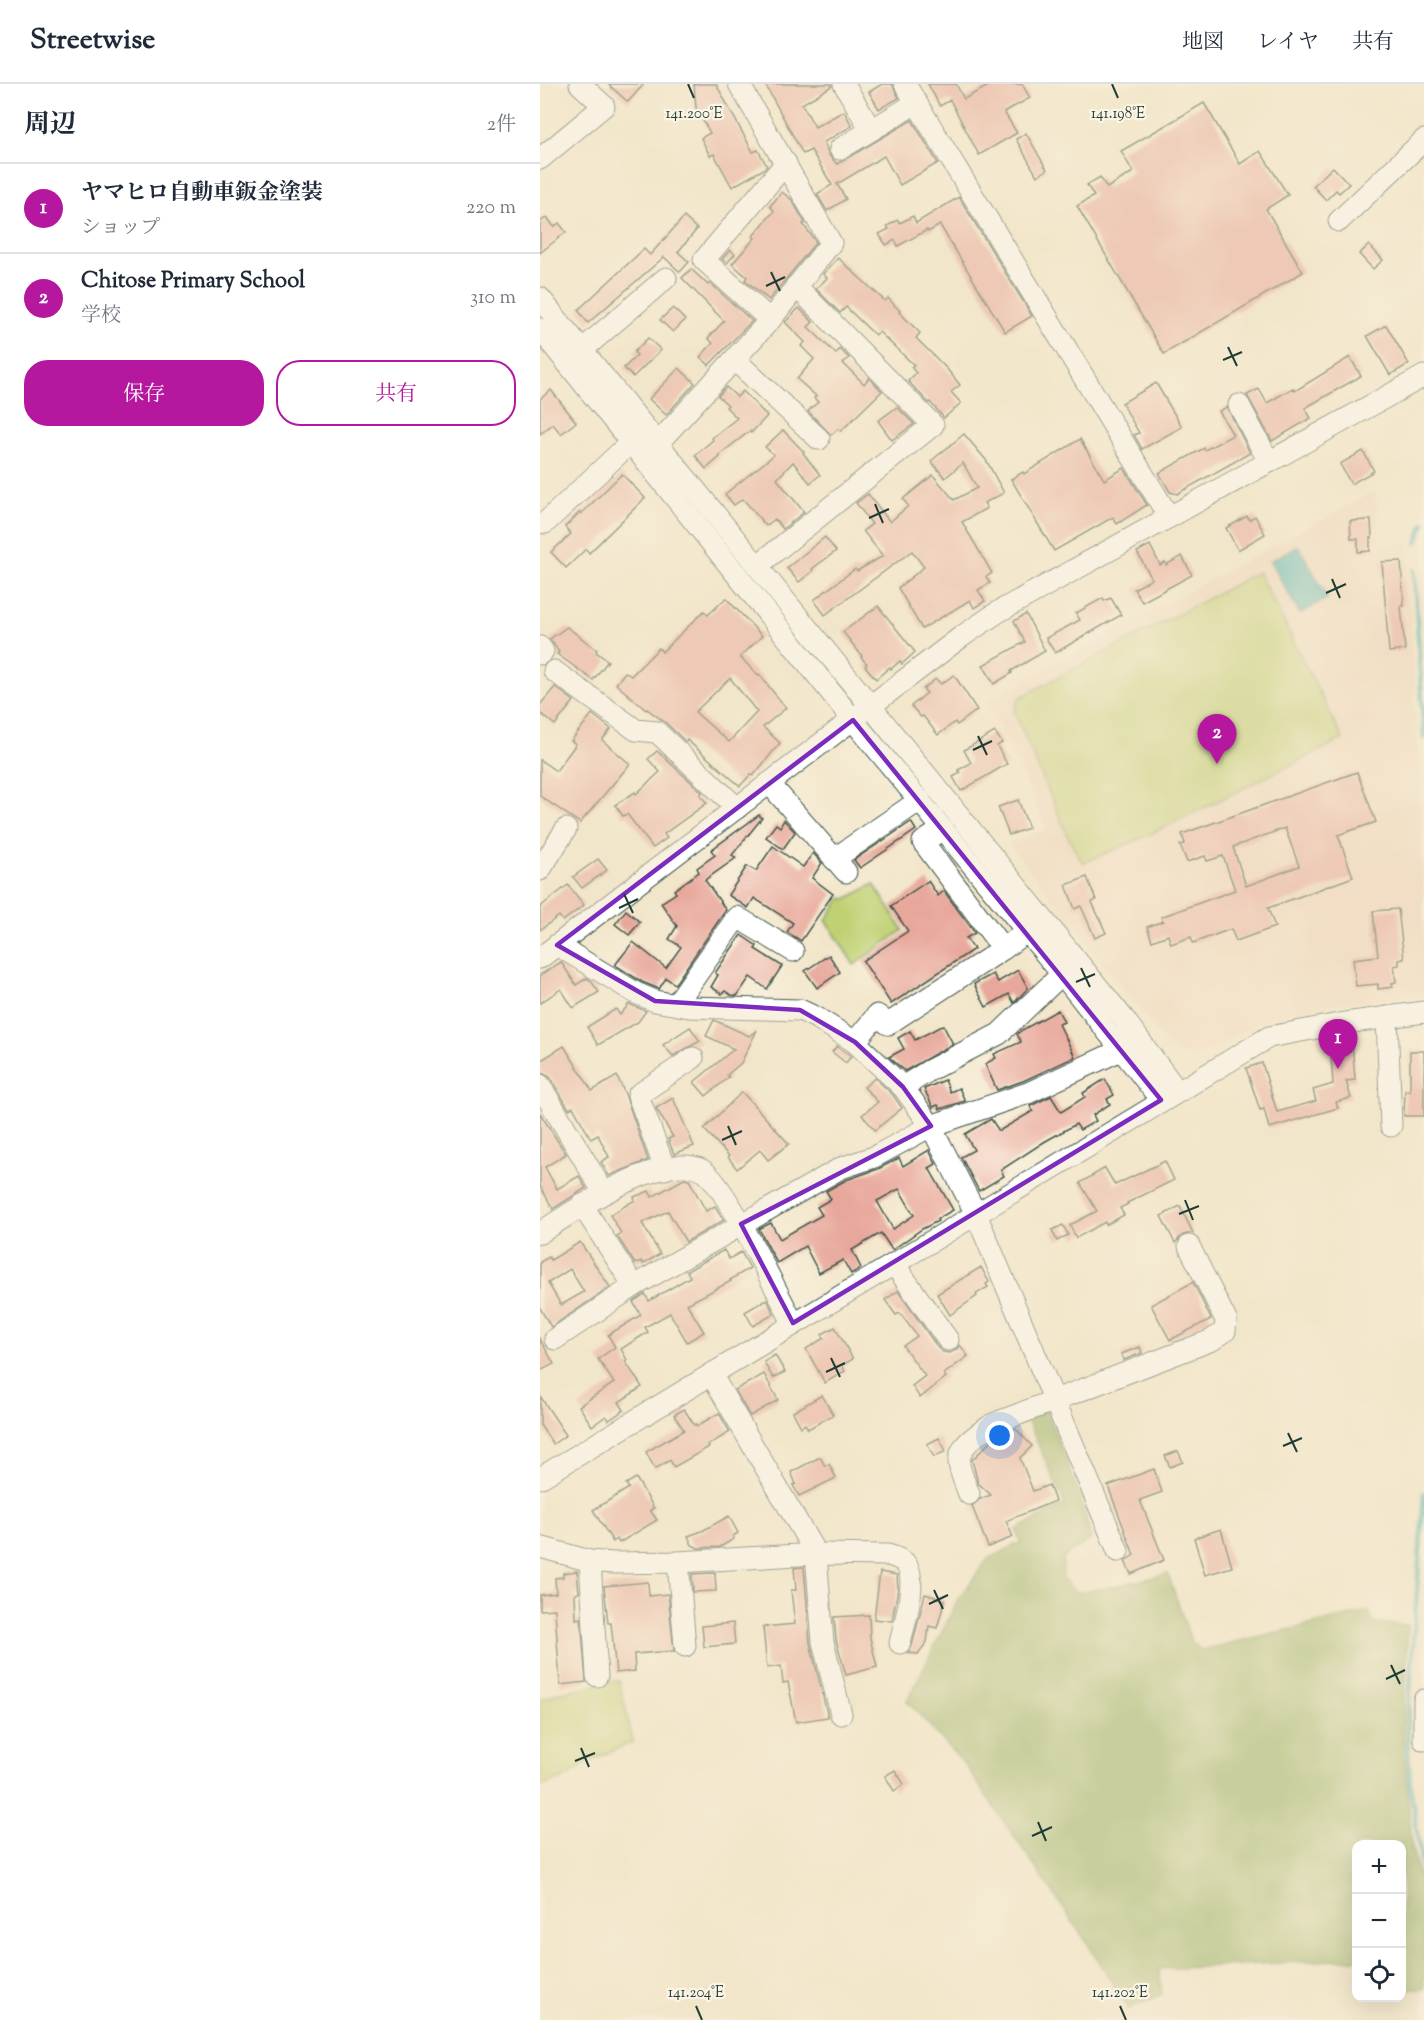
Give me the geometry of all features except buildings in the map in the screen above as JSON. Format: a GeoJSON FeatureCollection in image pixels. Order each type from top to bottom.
{"type":"FeatureCollection","features":[{"type":"Feature","properties":{"kind":"street"},"geometry":{"type":"LineString","coordinates":[[540,159],[604,106],[580,84]]}},
{"type":"Feature","properties":{"kind":"street"},"geometry":{"type":"LineString","coordinates":[[658,443],[770,320],[831,243],[739,84]]}},
{"type":"Feature","properties":{"kind":"street"},"geometry":{"type":"LineString","coordinates":[[844,84],[871,130]]}},
{"type":"Feature","properties":{"kind":"street"},"geometry":{"type":"LineString","coordinates":[[905,84],[1169,517]]}},
{"type":"Feature","properties":{"kind":"street"},"geometry":{"type":"LineString","coordinates":[[840,149],[916,104]]}},
{"type":"Feature","properties":{"kind":"street"},"geometry":{"type":"LineString","coordinates":[[1339,221],[1424,140]]}},
{"type":"Feature","properties":{"kind":"street"},"geometry":{"type":"LineString","coordinates":[[770,320],[705,260],[786,163]]}},
{"type":"Feature","properties":{"kind":"street"},"geometry":{"type":"LineString","coordinates":[[582,350],[666,278]]}},
{"type":"Feature","properties":{"kind":"street"},"geometry":{"type":"LineString","coordinates":[[758,566],[933,425],[796,286]]}},
{"type":"Feature","properties":{"kind":"street"},"geometry":{"type":"LineString","coordinates":[[540,298],[1124,1019],[1169,1096]]}},
{"type":"Feature","properties":{"kind":"street"},"geometry":{"type":"LineString","coordinates":[[540,329],[853,720],[1123,1049],[1169,1096]]}},
{"type":"Feature","properties":{"kind":"street"},"geometry":{"type":"LineString","coordinates":[[735,360],[819,439]]}},
{"type":"Feature","properties":{"kind":"street"},"geometry":{"type":"LineString","coordinates":[[540,958],[961,637],[998,612],[1424,376]]}},
{"type":"Feature","properties":{"kind":"street"},"geometry":{"type":"LineString","coordinates":[[1239,405],[1269,462]]}},
{"type":"Feature","properties":{"kind":"street"},"geometry":{"type":"LineString","coordinates":[[545,523],[630,443]]}},
{"type":"Feature","properties":{"kind":"street"},"geometry":{"type":"LineString","coordinates":[[540,647],[543,651],[540,654]]}},
{"type":"Feature","properties":{"kind":"street"},"geometry":{"type":"LineString","coordinates":[[554,671],[636,730],[657,732],[737,808]]}},
{"type":"Feature","properties":{"kind":"street"},"geometry":{"type":"LineString","coordinates":[[769,783],[840,866],[920,800]]}},
{"type":"Feature","properties":{"kind":"street"},"geometry":{"type":"LineString","coordinates":[[540,870],[566,829]]}},
{"type":"Feature","properties":{"kind":"street"},"geometry":{"type":"LineString","coordinates":[[943,829],[923,842],[1003,949]]}},
{"type":"Feature","properties":{"kind":"street"},"geometry":{"type":"LineString","coordinates":[[676,1004],[738,916],[794,951]]}},
{"type":"Feature","properties":{"kind":"street"},"geometry":{"type":"LineString","coordinates":[[855,1042],[877,1015],[888,1024],[1027,931]]}},
{"type":"Feature","properties":{"kind":"street"},"geometry":{"type":"LineString","coordinates":[[557,945],[636,993],[655,1001],[689,1007],[800,1010],[855,1042],[903,1088],[931,1126],[976,1214],[1118,1551]]}},
{"type":"Feature","properties":{"kind":"street"},"geometry":{"type":"LineString","coordinates":[[903,1088],[930,1070],[999,1034],[1062,974]]}},
{"type":"Feature","properties":{"kind":"street"},"geometry":{"type":"LineString","coordinates":[[540,1478],[1269,1037],[1424,1012]]}},
{"type":"Feature","properties":{"kind":"street"},"geometry":{"type":"LineString","coordinates":[[1387,1017],[1391,1126]]}},
{"type":"Feature","properties":{"kind":"street"},"geometry":{"type":"LineString","coordinates":[[555,1340],[634,1286],[841,1168],[874,1157],[931,1126],[1028,1093],[1123,1049]]}},
{"type":"Feature","properties":{"kind":"street"},"geometry":{"type":"LineString","coordinates":[[665,1168],[638,1095],[693,1058]]}},
{"type":"Feature","properties":{"kind":"street"},"geometry":{"type":"LineString","coordinates":[[540,1085],[604,1193]]}},
{"type":"Feature","properties":{"kind":"street"},"geometry":{"type":"LineString","coordinates":[[540,1233],[582,1205],[632,1179],[665,1168],[694,1167],[705,1171],[718,1187],[741,1224],[794,1323]]}},
{"type":"Feature","properties":{"kind":"street"},"geometry":{"type":"LineString","coordinates":[[582,1205],[634,1286]]}},
{"type":"Feature","properties":{"kind":"street"},"geometry":{"type":"LineString","coordinates":[[969,1494],[958,1463],[961,1453],[970,1439],[993,1424],[1212,1340],[1225,1331],[1226,1320],[1189,1246]]}},
{"type":"Feature","properties":{"kind":"street"},"geometry":{"type":"LineString","coordinates":[[894,1264],[948,1340]]}},
{"type":"Feature","properties":{"kind":"street"},"geometry":{"type":"LineString","coordinates":[[711,1374],[816,1554],[823,1642],[841,1714]]}},
{"type":"Feature","properties":{"kind":"street"},"geometry":{"type":"LineString","coordinates":[[540,1547],[590,1561],[613,1563],[678,1562],[816,1554],[888,1555],[904,1562],[909,1569],[912,1582],[900,1643]]}},
{"type":"Feature","properties":{"kind":"street"},"geometry":{"type":"LineString","coordinates":[[590,1561],[597,1676]]}},
{"type":"Feature","properties":{"kind":"street"},"geometry":{"type":"LineString","coordinates":[[678,1562],[685,1646]]}},
{"type":"Feature","properties":{"kind":"highlighted area"},"geometry":{"type":"Polygon","coordinates":[[[853,720],[1161,1100],[793,1323],[741,1224],[931,1126],[903,1087],[855,1042],[800,1010],[655,1001],[557,945],[853,720]]]}},
{"type":"Feature","properties":{"kind":"shaded area"},"geometry":{"type":"Polygon","coordinates":[[[1375,491],[1381,544],[1407,542],[1424,890],[1424,994],[1339,1004],[1285,1014],[1258,1023],[1199,1057],[1183,1056],[1169,1047],[1009,844],[1046,828],[987,700],[1375,491]]]}},
{"type":"Feature","properties":{"kind":"green space"},"geometry":{"type":"Polygon","coordinates":[[[1258,572],[1343,739],[1153,833],[1083,863],[1070,841],[1014,711],[1019,698],[1258,572]]]}},
{"type":"Feature","properties":{"kind":"green space"},"geometry":{"type":"Polygon","coordinates":[[[874,884],[903,930],[854,965],[826,920],[841,898],[846,899],[874,884]]]}},
{"type":"Feature","properties":{"kind":"green space"},"geometry":{"type":"Polygon","coordinates":[[[1044,1405],[1080,1496],[1091,1539],[1063,1558],[1063,1578],[1075,1592],[1107,1588],[1168,1574],[1191,1641],[1201,1650],[1369,1611],[1372,1623],[1408,1625],[1403,1732],[1412,1847],[1424,1900],[1424,1989],[1406,1989],[1406,1840],[1352,1840],[1352,1959],[1159,1969],[1162,1994],[1129,2009],[1086,1941],[966,1766],[907,1701],[959,1598],[988,1559],[1021,1542],[1016,1530],[1065,1504],[1025,1415],[1044,1405]]]}},
{"type":"Feature","properties":{"kind":"green space"},"geometry":{"type":"Polygon","coordinates":[[[619,1680],[633,1742],[591,1760],[567,1777],[540,1787],[540,1700],[557,1693],[619,1680]]]}},
{"type":"Feature","properties":{"kind":"water"},"geometry":{"type":"Polygon","coordinates":[[[1298,545],[1328,598],[1300,614],[1270,561],[1298,545]]]}},
{"type":"Feature","properties":{"kind":"waterway"},"geometry":{"type":"LineString","coordinates":[[1417,542],[1424,523]]}},
{"type":"Feature","properties":{"kind":"waterway"},"geometry":{"type":"LineString","coordinates":[[1414,570],[1424,738]]}},
{"type":"Feature","properties":{"kind":"waterway"},"geometry":{"type":"LineString","coordinates":[[1424,1493],[1407,1730],[1410,1784],[1424,1880]]}},
{"type":"Feature","properties":{"kind":"place","name":"Chitose Primary School"},"geometry":{"type":"Point","coordinates":[1217,764]}},
{"type":"Feature","properties":{"kind":"place","name":"ヤマヒロ自動車鈑金塗装"},"geometry":{"type":"Point","coordinates":[1338,1069]}}]}
